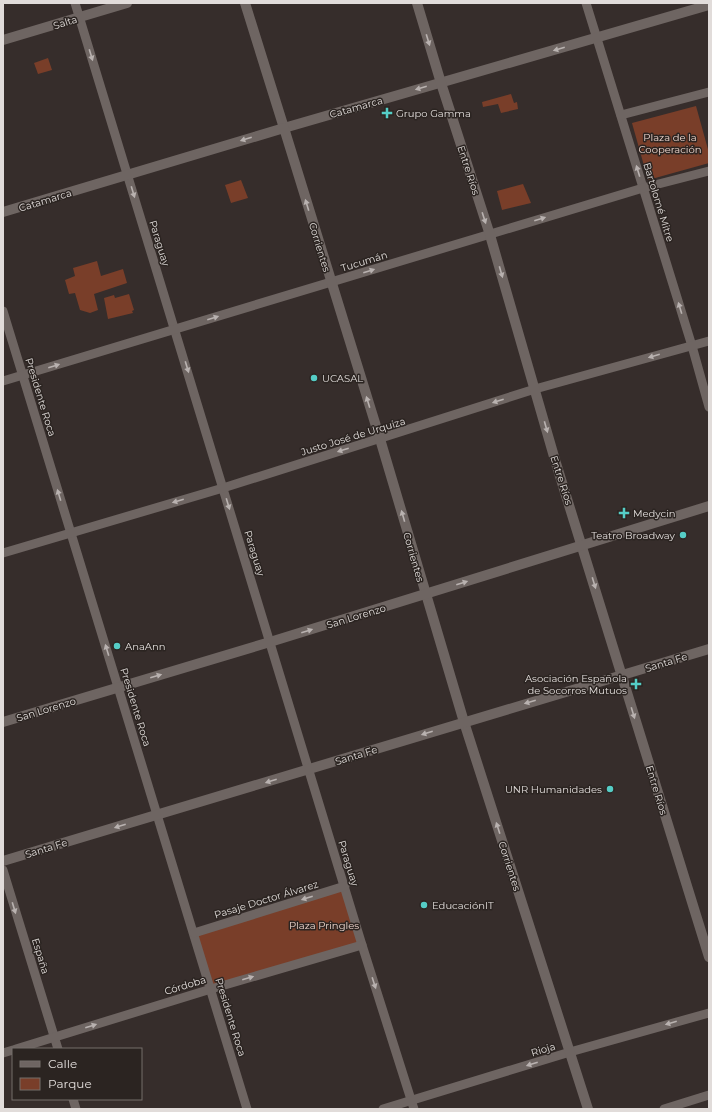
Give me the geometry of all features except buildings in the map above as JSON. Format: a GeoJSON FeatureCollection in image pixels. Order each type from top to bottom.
{"type":"FeatureCollection","features":[{"type":"Feature","properties":{"kind":"main road","name":"Salta"},"geometry":{"type":"LineString","coordinates":[[3,40],[127,3]]}},
{"type":"Feature","properties":{"kind":"main road","name":"Corrientes"},"geometry":{"type":"LineString","coordinates":[[245,3],[380,439],[464,722],[588,1109]]}},
{"type":"Feature","properties":{"kind":"main road","name":"Entre Ríos"},"geometry":{"type":"LineString","coordinates":[[417,3],[441,83],[490,234],[555,460],[709,957]]}},
{"type":"Feature","properties":{"kind":"main road","name":"Catamarca"},"geometry":{"type":"LineString","coordinates":[[3,212],[284,128],[709,5]]}},
{"type":"Feature","properties":{"kind":"main road","name":"San Lorenzo"},"geometry":{"type":"LineString","coordinates":[[3,722],[270,642],[709,506]]}},
{"type":"Feature","properties":{"kind":"main road","name":"Santa Fe"},"geometry":{"type":"LineString","coordinates":[[3,861],[709,649]]}},
{"type":"Feature","properties":{"kind":"street","name":"Paraguay"},"geometry":{"type":"LineString","coordinates":[[75,3],[362,945],[413,1105]]}},
{"type":"Feature","properties":{"kind":"street","name":"Bartolomé Mitre"},"geometry":{"type":"LineString","coordinates":[[586,3],[692,346],[709,407]]}},
{"type":"Feature","properties":{"kind":"street"},"geometry":{"type":"LineString","coordinates":[[620,115],[709,92]]}},
{"type":"Feature","properties":{"kind":"street","name":"Tucumán"},"geometry":{"type":"LineString","coordinates":[[3,381],[643,188],[709,171]]}},
{"type":"Feature","properties":{"kind":"street","name":"Presidente Roca"},"geometry":{"type":"LineString","coordinates":[[3,311],[247,1109]]}},
{"type":"Feature","properties":{"kind":"street","name":"Justo José de Urquiza"},"geometry":{"type":"LineString","coordinates":[[3,553],[223,488],[535,389],[709,341]]}},
{"type":"Feature","properties":{"kind":"street","name":"España"},"geometry":{"type":"LineString","coordinates":[[3,870],[58,1048]]}},
{"type":"Feature","properties":{"kind":"street","name":"Pasaje Doctor Álvarez"},"geometry":{"type":"LineString","coordinates":[[194,933],[344,886]]}},
{"type":"Feature","properties":{"kind":"street","name":"Córdoba"},"geometry":{"type":"LineString","coordinates":[[19,1048],[211,989],[362,945]]}},
{"type":"Feature","properties":{"kind":"street","name":"Rioja"},"geometry":{"type":"LineString","coordinates":[[384,1109],[413,1105],[570,1052],[709,1013]]}},
{"type":"Feature","properties":{"kind":"street"},"geometry":{"type":"LineString","coordinates":[[664,1109],[709,1095]]}},
{"type":"Feature","properties":{"kind":"green space"},"geometry":{"type":"Polygon","coordinates":[[[48,58],[52,70],[38,74],[34,63],[48,58]]]}},
{"type":"Feature","properties":{"kind":"green space"},"geometry":{"type":"Polygon","coordinates":[[[511,94],[514,103],[517,102],[518,109],[501,113],[498,104],[483,107],[482,102],[511,94]]]}},
{"type":"Feature","properties":{"kind":"green space","name":"Plaza de la Cooperación"},"geometry":{"type":"Polygon","coordinates":[[[696,106],[709,153],[709,163],[648,180],[632,123],[696,106]]]}},
{"type":"Feature","properties":{"kind":"green space"},"geometry":{"type":"Polygon","coordinates":[[[241,180],[248,198],[231,203],[225,185],[241,180]]]}},
{"type":"Feature","properties":{"kind":"green space"},"geometry":{"type":"Polygon","coordinates":[[[523,184],[531,203],[502,210],[497,191],[523,184]]]}},
{"type":"Feature","properties":{"kind":"green space"},"geometry":{"type":"Polygon","coordinates":[[[97,261],[101,276],[123,269],[127,283],[94,294],[98,310],[90,313],[80,310],[75,293],[69,294],[65,280],[75,276],[73,268],[97,261]]]}},
{"type":"Feature","properties":{"kind":"green space"},"geometry":{"type":"Polygon","coordinates":[[[129,294],[134,310],[132,311],[133,313],[108,319],[104,298],[114,295],[115,298],[129,294]]]}},
{"type":"Feature","properties":{"kind":"green space","name":"Plaza Pringles"},"geometry":{"type":"Polygon","coordinates":[[[345,886],[362,945],[211,989],[194,933],[345,886]]]}},
{"type":"Feature","properties":{"kind":"place","name":"Grupo Gamma"},"geometry":{"type":"Point","coordinates":[387,113]}},
{"type":"Feature","properties":{"kind":"place","name":"UCASAL"},"geometry":{"type":"Point","coordinates":[314,378]}},
{"type":"Feature","properties":{"kind":"place","name":"Medycin"},"geometry":{"type":"Point","coordinates":[624,513]}},
{"type":"Feature","properties":{"kind":"place","name":"Teatro Broadway"},"geometry":{"type":"Point","coordinates":[683,535]}},
{"type":"Feature","properties":{"kind":"place","name":"AnaAnn"},"geometry":{"type":"Point","coordinates":[117,646]}},
{"type":"Feature","properties":{"kind":"place","name":"Asociación Española de Socorros Mutuos"},"geometry":{"type":"Point","coordinates":[636,684]}},
{"type":"Feature","properties":{"kind":"place","name":"UNR Humanidades"},"geometry":{"type":"Point","coordinates":[610,789]}},
{"type":"Feature","properties":{"kind":"place","name":"EducaciónIT"},"geometry":{"type":"Point","coordinates":[424,905]}}]}
